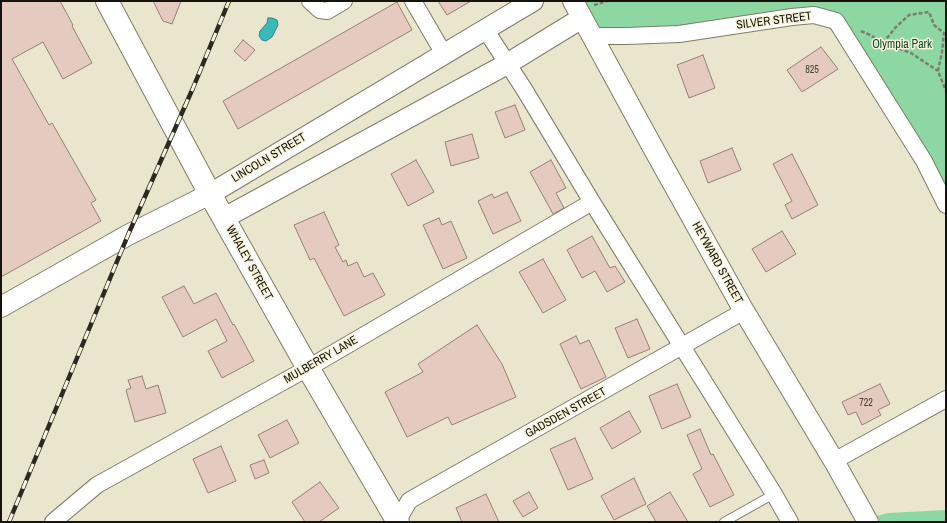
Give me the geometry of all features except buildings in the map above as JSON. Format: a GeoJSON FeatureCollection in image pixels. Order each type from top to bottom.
{"type":"FeatureCollection","features":[{"type":"Feature","properties":{"kind":"main road","name":"WHALEY STREET"},"geometry":{"type":"LineString","coordinates":[[107,1],[210,194],[308,368],[398,522]]}},
{"type":"Feature","properties":{"kind":"street"},"geometry":{"type":"LineString","coordinates":[[310,1],[320,10],[327,11],[344,1]]}},
{"type":"Feature","properties":{"kind":"street"},"geometry":{"type":"LineString","coordinates":[[413,1],[444,54]]}},
{"type":"Feature","properties":{"kind":"street","name":"LINCOLN STREET"},"geometry":{"type":"LineString","coordinates":[[1,307],[128,235],[210,194],[444,54],[524,4]]}},
{"type":"Feature","properties":{"kind":"street"},"geometry":{"type":"LineString","coordinates":[[224,218],[506,64],[578,10]]}},
{"type":"Feature","properties":{"kind":"street","name":"HEYWARD STREET"},"geometry":{"type":"LineString","coordinates":[[578,10],[744,311],[834,461],[868,522]]}},
{"type":"Feature","properties":{"kind":"street","name":"SILVER STREET"},"geometry":{"type":"LineString","coordinates":[[593,36],[679,34],[814,16],[836,21]]}},
{"type":"Feature","properties":{"kind":"street"},"geometry":{"type":"LineString","coordinates":[[836,21],[924,161],[946,205]]}},
{"type":"Feature","properties":{"kind":"street"},"geometry":{"type":"LineString","coordinates":[[485,29],[506,64],[524,89],[592,202],[790,522]]}},
{"type":"Feature","properties":{"kind":"street","name":"MULBERRY LANE"},"geometry":{"type":"LineString","coordinates":[[53,522],[97,485],[308,368],[592,202]]}},
{"type":"Feature","properties":{"kind":"street","name":"GADSDEN STREET"},"geometry":{"type":"LineString","coordinates":[[398,522],[409,501],[683,347],[744,311]]}},
{"type":"Feature","properties":{"kind":"street"},"geometry":{"type":"LineString","coordinates":[[834,461],[946,399]]}},
{"type":"Feature","properties":{"kind":"lane"},"geometry":{"type":"LineString","coordinates":[[724,522],[774,494]]}},
{"type":"Feature","properties":{"kind":"path"},"geometry":{"type":"LineString","coordinates":[[883,44],[896,27],[910,15],[929,12],[934,25],[944,33],[938,71],[946,92]]}},
{"type":"Feature","properties":{"kind":"path"},"geometry":{"type":"LineString","coordinates":[[836,21],[870,35],[883,44],[911,53],[938,71]]}},
{"type":"Feature","properties":{"kind":"green space","name":"Olympia Park"},"geometry":{"type":"Polygon","coordinates":[[[580,1],[946,1],[946,205],[836,21],[593,36],[580,1]]]}},
{"type":"Feature","properties":{"kind":"green space"},"geometry":{"type":"Polygon","coordinates":[[[946,510],[946,522],[880,522],[877,516],[888,513],[946,510]]]}},
{"type":"Feature","properties":{"kind":"water"},"geometry":{"type":"Polygon","coordinates":[[[268,18],[277,20],[278,25],[272,37],[266,41],[262,40],[259,36],[260,31],[267,23],[268,18]]]}},
{"type":"Feature","properties":{"kind":"railway"},"geometry":{"type":"LineString","coordinates":[[9,522],[128,235],[193,88],[229,1]]}}]}
